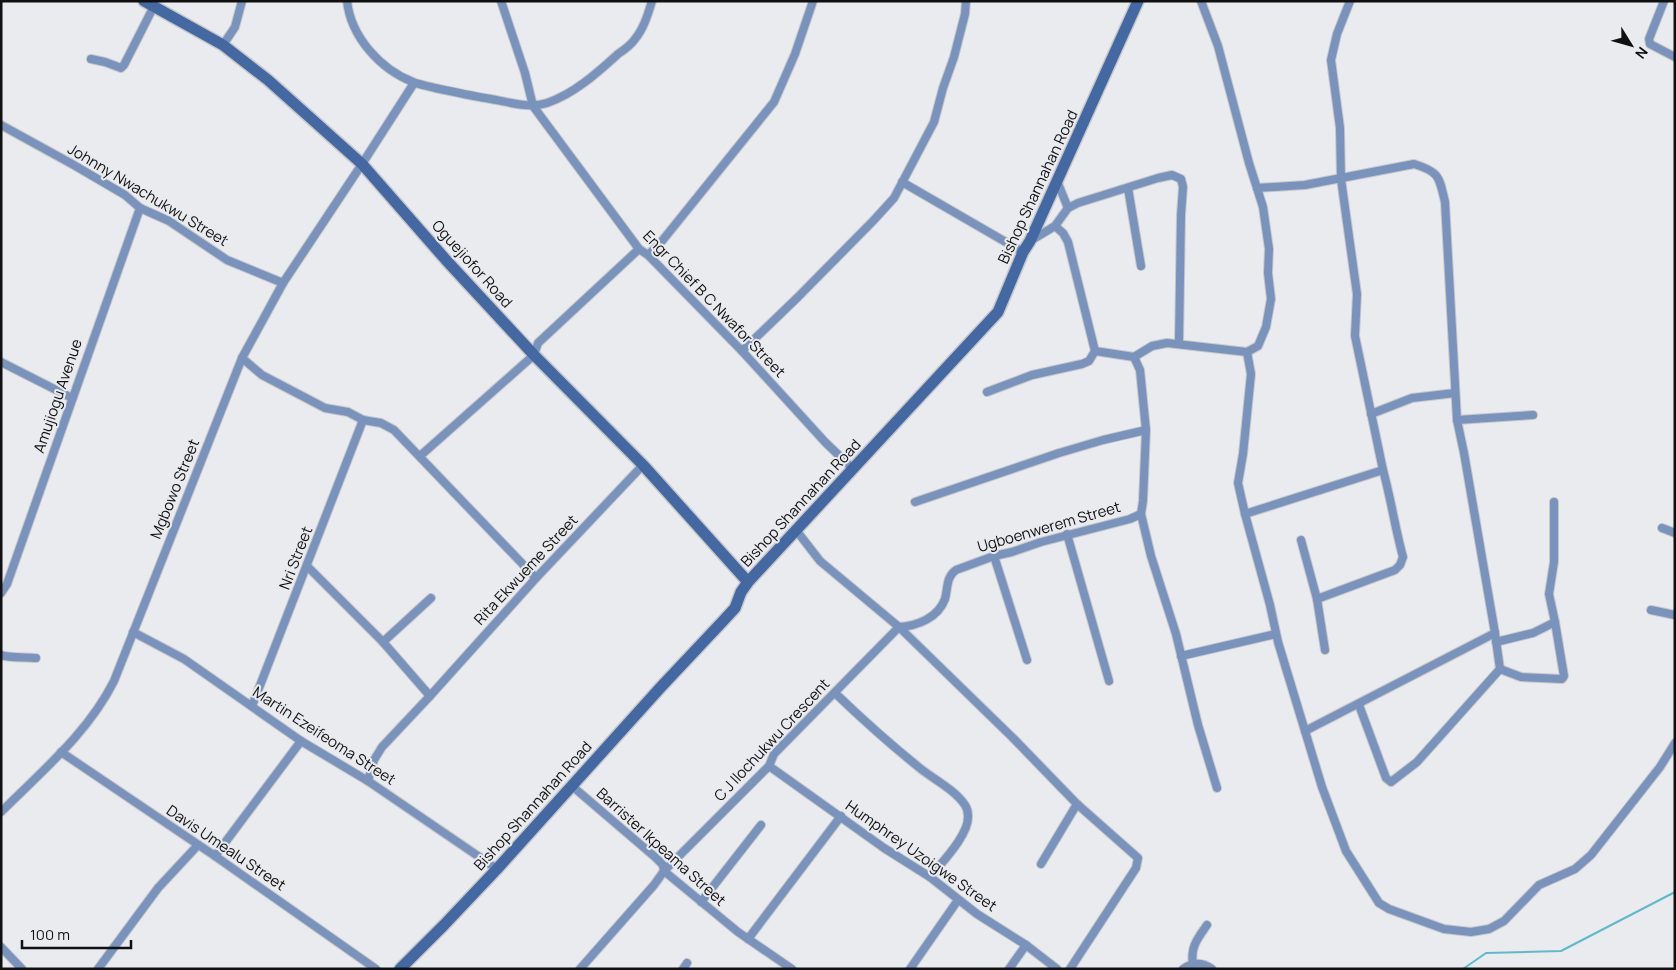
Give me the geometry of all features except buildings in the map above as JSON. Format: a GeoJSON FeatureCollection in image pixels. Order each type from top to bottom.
{"type":"FeatureCollection","features":[{"type":"Feature","properties":{"kind":"main road","name":"Bishop Shannahan Road"},"geometry":{"type":"LineString","coordinates":[[400,969],[497,869],[729,614],[748,582],[850,467],[998,312],[1023,252],[1030,241],[1138,1]]}},
{"type":"Feature","properties":{"kind":"main road","name":"Oguejiofor Road"},"geometry":{"type":"LineString","coordinates":[[149,4],[223,45],[268,80],[362,164],[446,260],[534,355],[643,465],[748,582]]}},
{"type":"Feature","properties":{"kind":"street"},"geometry":{"type":"LineString","coordinates":[[223,45],[235,27],[242,1]]}},
{"type":"Feature","properties":{"kind":"street"},"geometry":{"type":"LineString","coordinates":[[347,1],[348,12],[356,34],[369,50],[382,62],[414,82],[472,96],[533,106],[547,103],[566,94],[587,81],[606,65],[635,39],[645,23],[652,1]]}},
{"type":"Feature","properties":{"kind":"street"},"geometry":{"type":"LineString","coordinates":[[501,1],[526,73],[533,106]]}},
{"type":"Feature","properties":{"kind":"street"},"geometry":{"type":"LineString","coordinates":[[648,255],[662,241],[774,102],[795,54],[813,1]]}},
{"type":"Feature","properties":{"kind":"street"},"geometry":{"type":"LineString","coordinates":[[742,350],[894,198],[934,122],[954,57],[965,14],[966,1]]}},
{"type":"Feature","properties":{"kind":"street"},"geometry":{"type":"LineString","coordinates":[[1095,351],[1134,358],[1152,346],[1180,343],[1196,347],[1247,352],[1254,349],[1260,342],[1266,327],[1271,299],[1268,273],[1269,249],[1263,207],[1249,163],[1218,46],[1201,1]]}},
{"type":"Feature","properties":{"kind":"street"},"geometry":{"type":"LineString","coordinates":[[1317,599],[1395,570],[1403,557],[1355,336],[1357,294],[1341,179],[1339,118],[1331,60],[1337,34],[1350,1]]}},
{"type":"Feature","properties":{"kind":"street"},"geometry":{"type":"LineString","coordinates":[[1664,1],[1649,38],[1650,44],[1675,57]]}},
{"type":"Feature","properties":{"kind":"street"},"geometry":{"type":"LineString","coordinates":[[91,59],[121,68],[124,65],[149,4]]}},
{"type":"Feature","properties":{"kind":"street","name":"Mgbowo Street"},"geometry":{"type":"LineString","coordinates":[[1,812],[78,734],[103,703],[114,681],[242,358],[283,283],[414,82]]}},
{"type":"Feature","properties":{"kind":"street","name":"Engr Chief B C Nwafor Street"},"geometry":{"type":"LineString","coordinates":[[533,106],[639,249],[648,255],[742,350],[850,467]]}},
{"type":"Feature","properties":{"kind":"street","name":"Johnny Nwachukwu Street"},"geometry":{"type":"LineString","coordinates":[[1,125],[125,195],[140,208],[169,221],[227,260],[283,283]]}},
{"type":"Feature","properties":{"kind":"street"},"geometry":{"type":"LineString","coordinates":[[1257,188],[1305,185],[1414,164],[1430,169],[1439,178],[1444,202],[1457,420],[1500,669]]}},
{"type":"Feature","properties":{"kind":"street"},"geometry":{"type":"LineString","coordinates":[[1030,241],[1055,226],[1068,208],[1103,194],[1158,178],[1172,175],[1181,179],[1183,187],[1180,215],[1180,343]]}},
{"type":"Feature","properties":{"kind":"street"},"geometry":{"type":"LineString","coordinates":[[1057,181],[1068,208]]}},
{"type":"Feature","properties":{"kind":"street"},"geometry":{"type":"LineString","coordinates":[[902,182],[1023,252]]}},
{"type":"Feature","properties":{"kind":"street"},"geometry":{"type":"LineString","coordinates":[[1128,188],[1141,266]]}},
{"type":"Feature","properties":{"kind":"street","name":"Amujiogu Avenue"},"geometry":{"type":"LineString","coordinates":[[1,593],[7,584],[140,208]]}},
{"type":"Feature","properties":{"kind":"street"},"geometry":{"type":"LineString","coordinates":[[986,392],[1032,375],[1082,364],[1088,361],[1095,351],[1068,242],[1063,233],[1055,226]]}},
{"type":"Feature","properties":{"kind":"street"},"geometry":{"type":"LineString","coordinates":[[420,456],[534,355],[538,343],[639,249]]}},
{"type":"Feature","properties":{"kind":"street"},"geometry":{"type":"LineString","coordinates":[[1247,352],[1250,374],[1243,454],[1238,483],[1245,514],[1276,634],[1325,794],[1346,851],[1379,903],[1400,914],[1444,929],[1471,932],[1489,929],[1504,921],[1539,885],[1575,869],[1591,855],[1660,767],[1675,743]]}},
{"type":"Feature","properties":{"kind":"street"},"geometry":{"type":"LineString","coordinates":[[242,358],[262,375],[325,408],[348,412],[363,420],[380,423],[394,430],[536,578]]}},
{"type":"Feature","properties":{"kind":"street","name":"Ugboenwerem Street"},"geometry":{"type":"LineString","coordinates":[[899,628],[913,626],[934,614],[942,606],[951,574],[956,570],[994,556],[1068,534],[1130,519],[1141,514],[1146,430],[1140,370],[1134,358]]}},
{"type":"Feature","properties":{"kind":"street"},"geometry":{"type":"LineString","coordinates":[[1,362],[72,398]]}},
{"type":"Feature","properties":{"kind":"street"},"geometry":{"type":"LineString","coordinates":[[1371,414],[1412,398],[1455,394]]}},
{"type":"Feature","properties":{"kind":"street"},"geometry":{"type":"LineString","coordinates":[[1457,420],[1533,415]]}},
{"type":"Feature","properties":{"kind":"street","name":"Nri Street"},"geometry":{"type":"LineString","coordinates":[[252,706],[308,567],[363,420]]}},
{"type":"Feature","properties":{"kind":"street"},"geometry":{"type":"LineString","coordinates":[[915,502],[1059,453],[1146,430]]}},
{"type":"Feature","properties":{"kind":"street","name":"Rita Ekwueme Street"},"geometry":{"type":"LineString","coordinates":[[368,781],[374,760],[382,746],[643,465]]}},
{"type":"Feature","properties":{"kind":"street"},"geometry":{"type":"LineString","coordinates":[[1245,514],[1383,470]]}},
{"type":"Feature","properties":{"kind":"street"},"geometry":{"type":"LineString","coordinates":[[1500,669],[1521,677],[1562,679],[1564,673],[1549,594],[1553,579],[1554,562],[1554,502]]}},
{"type":"Feature","properties":{"kind":"street"},"geometry":{"type":"LineString","coordinates":[[1141,514],[1151,556],[1176,634],[1198,725],[1217,788]]}},
{"type":"Feature","properties":{"kind":"street"},"geometry":{"type":"LineString","coordinates":[[1662,528],[1675,534]]}},
{"type":"Feature","properties":{"kind":"street"},"geometry":{"type":"LineString","coordinates":[[796,530],[820,561],[899,628],[1007,732],[1077,804],[1138,858],[1136,868],[1070,969]]}},
{"type":"Feature","properties":{"kind":"street"},"geometry":{"type":"LineString","coordinates":[[1068,534],[1109,682]]}},
{"type":"Feature","properties":{"kind":"street"},"geometry":{"type":"LineString","coordinates":[[1301,540],[1317,599],[1325,650]]}},
{"type":"Feature","properties":{"kind":"street"},"geometry":{"type":"LineString","coordinates":[[994,556],[1027,660]]}},
{"type":"Feature","properties":{"kind":"street"},"geometry":{"type":"LineString","coordinates":[[308,567],[383,642],[430,696]]}},
{"type":"Feature","properties":{"kind":"street"},"geometry":{"type":"LineString","coordinates":[[383,642],[431,598]]}},
{"type":"Feature","properties":{"kind":"street"},"geometry":{"type":"LineString","coordinates":[[1651,610],[1675,615]]}},
{"type":"Feature","properties":{"kind":"street"},"geometry":{"type":"LineString","coordinates":[[1305,731],[1495,637],[1533,634],[1555,622]]}},
{"type":"Feature","properties":{"kind":"street","name":"C J Ilochukwu Crescent"},"geometry":{"type":"LineString","coordinates":[[580,969],[664,872],[769,766],[774,754],[899,628]]}},
{"type":"Feature","properties":{"kind":"street","name":"Martin Ezeifeoma Street"},"geometry":{"type":"LineString","coordinates":[[133,632],[184,658],[300,741],[368,781],[497,869]]}},
{"type":"Feature","properties":{"kind":"street"},"geometry":{"type":"LineString","coordinates":[[1181,656],[1276,634]]}},
{"type":"Feature","properties":{"kind":"street"},"geometry":{"type":"LineString","coordinates":[[1,655],[36,658]]}},
{"type":"Feature","properties":{"kind":"street"},"geometry":{"type":"LineString","coordinates":[[1359,704],[1386,778],[1391,782],[1417,762],[1500,669]]}},
{"type":"Feature","properties":{"kind":"street"},"geometry":{"type":"LineString","coordinates":[[835,693],[854,712],[966,806],[969,815],[968,825],[948,856],[930,877]]}},
{"type":"Feature","properties":{"kind":"street"},"geometry":{"type":"LineString","coordinates":[[215,856],[300,741]]}},
{"type":"Feature","properties":{"kind":"street","name":"Davis Umealu Street"},"geometry":{"type":"LineString","coordinates":[[61,752],[215,856],[376,969]]}},
{"type":"Feature","properties":{"kind":"street","name":"Humphrey Uzoigwe Street"},"geometry":{"type":"LineString","coordinates":[[769,766],[884,848],[930,877],[958,900],[1026,945],[1058,969]]}},
{"type":"Feature","properties":{"kind":"street","name":"Barrister Ikpeama Street"},"geometry":{"type":"LineString","coordinates":[[572,786],[663,865],[664,872],[748,938],[792,969]]}},
{"type":"Feature","properties":{"kind":"street"},"geometry":{"type":"LineString","coordinates":[[1041,864],[1077,804]]}},
{"type":"Feature","properties":{"kind":"street"},"geometry":{"type":"LineString","coordinates":[[748,938],[841,816]]}},
{"type":"Feature","properties":{"kind":"street"},"geometry":{"type":"LineString","coordinates":[[701,902],[761,825]]}},
{"type":"Feature","properties":{"kind":"street"},"geometry":{"type":"LineString","coordinates":[[98,969],[158,888],[198,845]]}},
{"type":"Feature","properties":{"kind":"street"},"geometry":{"type":"LineString","coordinates":[[910,969],[958,900]]}},
{"type":"Feature","properties":{"kind":"street"},"geometry":{"type":"LineString","coordinates":[[1193,964],[1191,953],[1195,942],[1207,925]]}},
{"type":"Feature","properties":{"kind":"street"},"geometry":{"type":"LineString","coordinates":[[1009,969],[1026,945]]}},
{"type":"Feature","properties":{"kind":"street"},"geometry":{"type":"LineString","coordinates":[[1,947],[22,969]]}},
{"type":"Feature","properties":{"kind":"street"},"geometry":{"type":"LineString","coordinates":[[1183,969],[1193,964],[1202,963],[1212,969]]}},
{"type":"Feature","properties":{"kind":"waterway"},"geometry":{"type":"LineString","coordinates":[[1463,969],[1486,953],[1561,951],[1675,892]]}}]}
